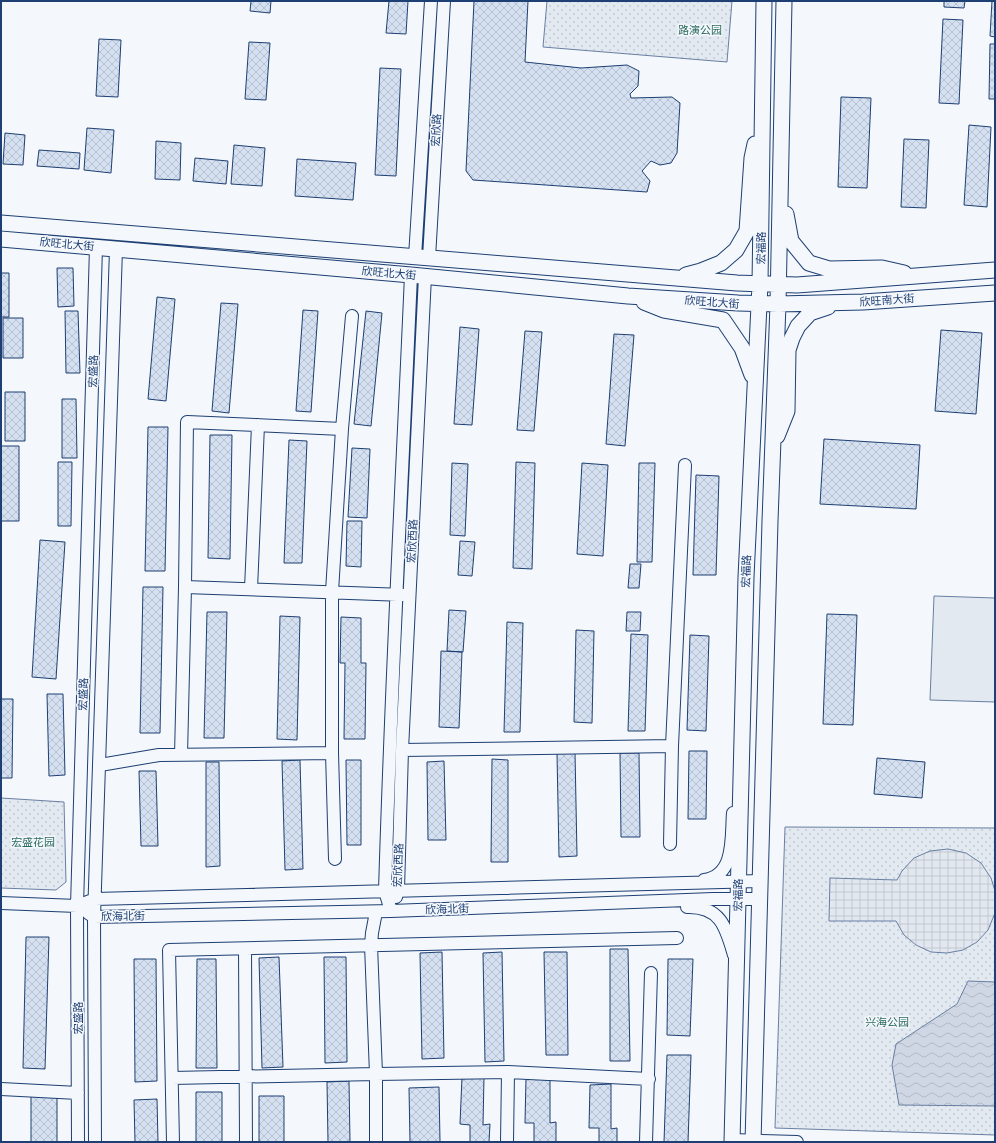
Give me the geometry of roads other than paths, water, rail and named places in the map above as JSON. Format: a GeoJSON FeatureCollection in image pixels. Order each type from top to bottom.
{"type":"FeatureCollection","features":[{"type":"Feature","properties":{"kind":"main road","name":"宏福路"},"geometry":{"type":"LineString","coordinates":[[732,1141],[746,577],[760,284],[764,1]]}},
{"type":"Feature","properties":{"kind":"main road","name":"宏福路"},"geometry":{"type":"LineString","coordinates":[[753,1141],[778,304],[784,1]]}},
{"type":"Feature","properties":{"kind":"main road"},"geometry":{"type":"LineString","coordinates":[[674,278],[701,271],[721,263],[736,250],[747,231],[752,158],[763,102]]}},
{"type":"Feature","properties":{"kind":"main road"},"geometry":{"type":"LineString","coordinates":[[780,177],[791,241],[809,263],[829,269],[882,268],[920,276]]}},
{"type":"Feature","properties":{"kind":"main road","name":"欣旺北大街"},"geometry":{"type":"LineString","coordinates":[[1,223],[422,258],[778,285]]}},
{"type":"Feature","properties":{"kind":"main road","name":"欣旺北大街"},"geometry":{"type":"LineString","coordinates":[[1,239],[628,296],[778,304]]}},
{"type":"Feature","properties":{"kind":"main road","name":"欣旺南大街"},"geometry":{"type":"LineString","coordinates":[[778,285],[797,285],[995,270]]}},
{"type":"Feature","properties":{"kind":"main road","name":"欣旺南大街"},"geometry":{"type":"LineString","coordinates":[[778,304],[863,302],[995,292]]}},
{"type":"Feature","properties":{"kind":"main road"},"geometry":{"type":"LineString","coordinates":[[628,296],[664,310],[723,320],[742,348],[750,366],[755,384]]}},
{"type":"Feature","properties":{"kind":"main road"},"geometry":{"type":"LineString","coordinates":[[773,446],[787,411],[788,350],[798,326],[810,314],[830,306],[863,302]]}},
{"type":"Feature","properties":{"kind":"street","name":"宏欣路"},"geometry":{"type":"LineString","coordinates":[[422,258],[431,1]]}},
{"type":"Feature","properties":{"kind":"street","name":"宏欣路"},"geometry":{"type":"LineString","coordinates":[[422,258],[444,1]]}},
{"type":"Feature","properties":{"kind":"street","name":"宏盛路"},"geometry":{"type":"LineString","coordinates":[[78,1142],[77,906],[96,247]]}},
{"type":"Feature","properties":{"kind":"street","name":"宏盛路"},"geometry":{"type":"LineString","coordinates":[[95,1142],[94,917],[116,249]]}},
{"type":"Feature","properties":{"kind":"street","name":"宏欣西路"},"geometry":{"type":"LineString","coordinates":[[391,911],[398,890],[402,750],[403,595],[418,276]]}},
{"type":"Feature","properties":{"kind":"street"},"geometry":{"type":"LineString","coordinates":[[335,859],[332,752],[332,592],[342,429],[352,316]]}},
{"type":"Feature","properties":{"kind":"street"},"geometry":{"type":"LineString","coordinates":[[181,755],[187,422],[342,429]]}},
{"type":"Feature","properties":{"kind":"street"},"geometry":{"type":"LineString","coordinates":[[251,589],[258,425]]}},
{"type":"Feature","properties":{"kind":"street"},"geometry":{"type":"LineString","coordinates":[[670,844],[672,746],[685,465]]}},
{"type":"Feature","properties":{"kind":"street"},"geometry":{"type":"LineString","coordinates":[[185,587],[403,595]]}},
{"type":"Feature","properties":{"kind":"street","name":"宏欣西路"},"geometry":{"type":"LineString","coordinates":[[391,911],[385,891],[389,750],[403,595]]}},
{"type":"Feature","properties":{"kind":"street"},"geometry":{"type":"LineString","coordinates":[[402,750],[672,746]]}},
{"type":"Feature","properties":{"kind":"street"},"geometry":{"type":"LineString","coordinates":[[100,765],[159,755],[332,752]]}},
{"type":"Feature","properties":{"kind":"street"},"geometry":{"type":"LineString","coordinates":[[681,883],[709,879],[720,872],[726,865],[731,852],[735,802],[741,761]]}},
{"type":"Feature","properties":{"kind":"street","name":"欣海北街"},"geometry":{"type":"LineString","coordinates":[[77,906],[95,899],[760,881]]}},
{"type":"Feature","properties":{"kind":"street","name":"欣海北街"},"geometry":{"type":"LineString","coordinates":[[77,906],[94,917],[376,912],[606,903],[760,899]]}},
{"type":"Feature","properties":{"kind":"street"},"geometry":{"type":"LineString","coordinates":[[1,903],[77,906]]}},
{"type":"Feature","properties":{"kind":"street"},"geometry":{"type":"LineString","coordinates":[[606,903],[642,908],[697,907],[707,909],[718,917],[726,928],[736,962]]}},
{"type":"Feature","properties":{"kind":"street"},"geometry":{"type":"LineString","coordinates":[[376,912],[371,945],[376,1074],[376,1142]]}},
{"type":"Feature","properties":{"kind":"street"},"geometry":{"type":"LineString","coordinates":[[173,1142],[169,950],[677,938]]}},
{"type":"Feature","properties":{"kind":"street"},"geometry":{"type":"LineString","coordinates":[[245,948],[246,1142]]}},
{"type":"Feature","properties":{"kind":"street"},"geometry":{"type":"LineString","coordinates":[[646,1142],[651,974]]}},
{"type":"Feature","properties":{"kind":"street"},"geometry":{"type":"LineString","coordinates":[[172,1078],[508,1072],[649,1079]]}},
{"type":"Feature","properties":{"kind":"street"},"geometry":{"type":"LineString","coordinates":[[507,1142],[508,1072]]}},
{"type":"Feature","properties":{"kind":"street"},"geometry":{"type":"LineString","coordinates":[[1,1089],[78,1093]]}},
{"type":"Feature","properties":{"kind":"street"},"geometry":{"type":"LineString","coordinates":[[732,1141],[797,1142]]}},
{"type":"Feature","properties":{"kind":"water"},"geometry":{"type":"Polygon","coordinates":[[[968,981],[995,982],[995,1106],[899,1105],[892,1065],[896,1044],[957,1004],[968,981]]]}},
{"type":"Feature","properties":{"kind":"park label","name":"路演公园"},"geometry":{"type":"Point","coordinates":[700,30]}},
{"type":"Feature","properties":{"kind":"park label","name":"宏盛花园"},"geometry":{"type":"Point","coordinates":[33,842]}},
{"type":"Feature","properties":{"kind":"park label","name":"兴海公园"},"geometry":{"type":"Point","coordinates":[887,1022]}}]}
